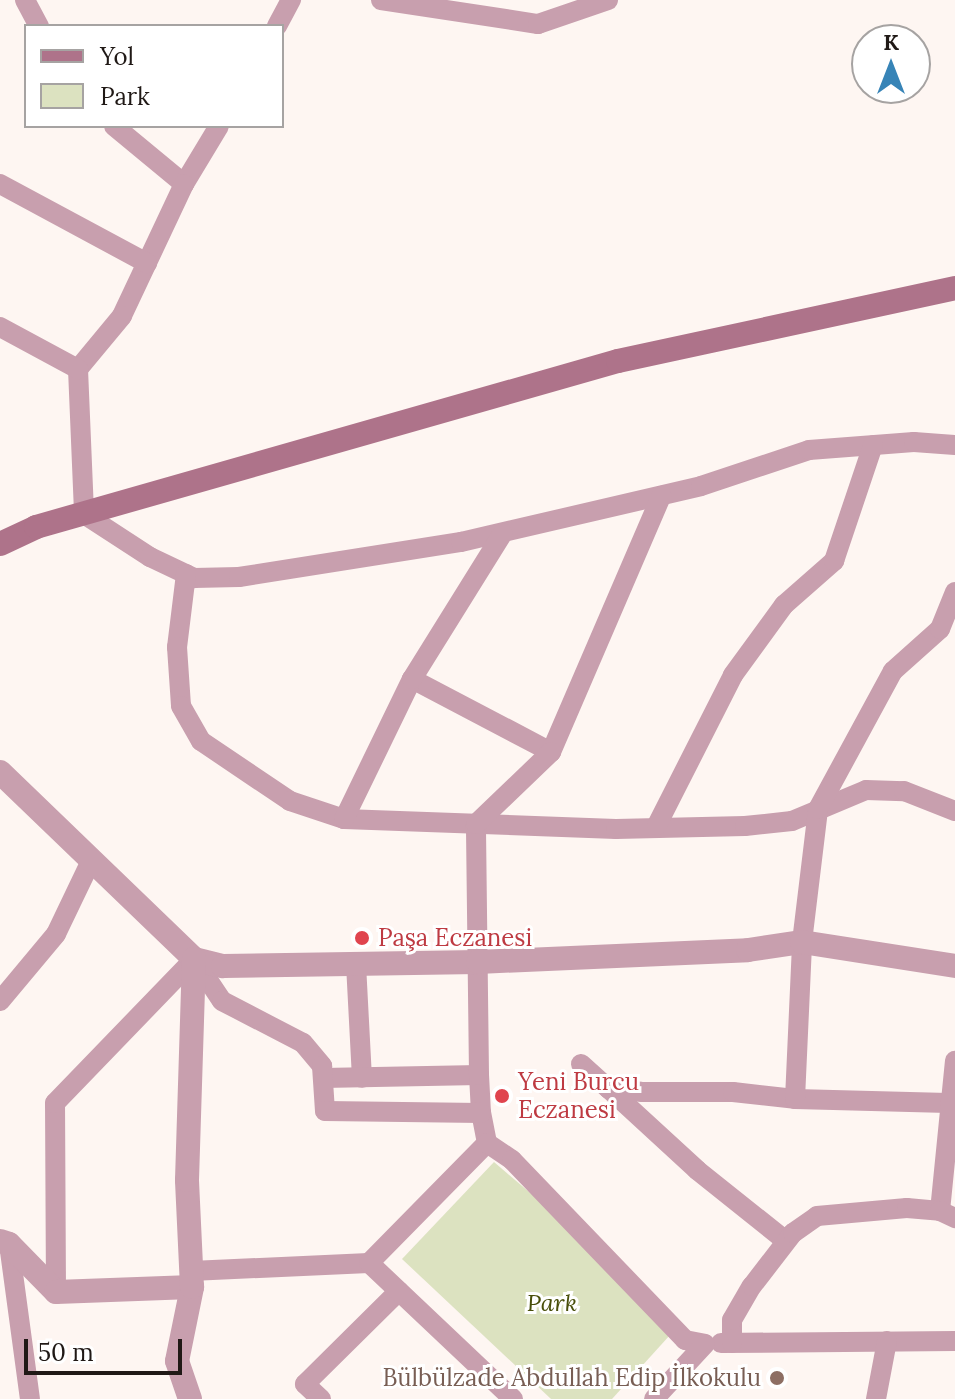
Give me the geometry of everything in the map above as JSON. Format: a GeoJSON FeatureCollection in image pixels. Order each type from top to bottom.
{"type":"FeatureCollection","features":[{"type":"Feature","properties":{"kind":"main road"},"geometry":{"type":"LineString","coordinates":[[0,544],[36,527],[618,361],[955,288]]}},
{"type":"Feature","properties":{"kind":"street"},"geometry":{"type":"LineString","coordinates":[[25,0],[38,24]]}},
{"type":"Feature","properties":{"kind":"street"},"geometry":{"type":"LineString","coordinates":[[278,24],[291,0]]}},
{"type":"Feature","properties":{"kind":"street"},"geometry":{"type":"LineString","coordinates":[[381,0],[538,24],[608,0]]}},
{"type":"Feature","properties":{"kind":"street"},"geometry":{"type":"LineString","coordinates":[[116,128],[184,184]]}},
{"type":"Feature","properties":{"kind":"street"},"geometry":{"type":"LineString","coordinates":[[218,128],[184,184],[122,316],[78,369],[84,514],[150,557],[194,578],[239,577],[503,533],[661,496],[809,450],[914,442],[955,445]]}},
{"type":"Feature","properties":{"kind":"street"},"geometry":{"type":"LineString","coordinates":[[0,184],[147,263]]}},
{"type":"Feature","properties":{"kind":"street"},"geometry":{"type":"LineString","coordinates":[[0,327],[78,369]]}},
{"type":"Feature","properties":{"kind":"street"},"geometry":{"type":"LineString","coordinates":[[657,825],[733,675],[784,605],[834,561],[873,445]]}},
{"type":"Feature","properties":{"kind":"street"},"geometry":{"type":"LineString","coordinates":[[661,496],[551,752],[476,824],[479,1075],[481,1113],[487,1143],[512,1160],[685,1340],[705,1344],[955,1341]]}},
{"type":"Feature","properties":{"kind":"street"},"geometry":{"type":"LineString","coordinates":[[344,819],[412,679],[503,533]]}},
{"type":"Feature","properties":{"kind":"street"},"geometry":{"type":"LineString","coordinates":[[186,574],[177,647],[181,706],[201,741],[290,801],[344,819],[616,829],[657,825],[745,826],[792,821],[866,790],[904,791],[955,811]]}},
{"type":"Feature","properties":{"kind":"street"},"geometry":{"type":"LineString","coordinates":[[795,1099],[802,942],[818,809],[893,671],[940,629],[955,592]]}},
{"type":"Feature","properties":{"kind":"street"},"geometry":{"type":"LineString","coordinates":[[412,679],[551,752]]}},
{"type":"Feature","properties":{"kind":"street"},"geometry":{"type":"LineString","coordinates":[[0,772],[194,959],[222,1001],[303,1043],[322,1066],[325,1111],[481,1113]]}},
{"type":"Feature","properties":{"kind":"street"},"geometry":{"type":"LineString","coordinates":[[0,1001],[56,934],[92,859]]}},
{"type":"Feature","properties":{"kind":"street"},"geometry":{"type":"LineString","coordinates":[[194,959],[223,966],[478,962],[748,950],[802,942],[955,966]]}},
{"type":"Feature","properties":{"kind":"street"},"geometry":{"type":"LineString","coordinates":[[190,1399],[177,1361],[192,1279],[187,1180],[194,959]]}},
{"type":"Feature","properties":{"kind":"street"},"geometry":{"type":"LineString","coordinates":[[56,1292],[55,1103],[194,959]]}},
{"type":"Feature","properties":{"kind":"street"},"geometry":{"type":"LineString","coordinates":[[356,964],[362,1078]]}},
{"type":"Feature","properties":{"kind":"street"},"geometry":{"type":"LineString","coordinates":[[732,1343],[732,1320],[752,1286],[786,1241],[817,1216],[907,1208],[947,1215],[948,1103],[955,1061]]}},
{"type":"Feature","properties":{"kind":"street"},"geometry":{"type":"LineString","coordinates":[[581,1064],[697,1170],[786,1241]]}},
{"type":"Feature","properties":{"kind":"street"},"geometry":{"type":"LineString","coordinates":[[323,1078],[479,1075]]}},
{"type":"Feature","properties":{"kind":"street"},"geometry":{"type":"LineString","coordinates":[[609,1089],[948,1103]]}},
{"type":"Feature","properties":{"kind":"street"},"geometry":{"type":"LineString","coordinates":[[4,1243],[56,1292],[369,1263],[487,1143]]}},
{"type":"Feature","properties":{"kind":"street"},"geometry":{"type":"LineString","coordinates":[[4,1243],[30,1399]]}},
{"type":"Feature","properties":{"kind":"street"},"geometry":{"type":"LineString","coordinates":[[369,1263],[513,1399]]}},
{"type":"Feature","properties":{"kind":"street"},"geometry":{"type":"LineString","coordinates":[[321,1399],[305,1384],[399,1291]]}},
{"type":"Feature","properties":{"kind":"street"},"geometry":{"type":"LineString","coordinates":[[876,1399],[887,1341]]}},
{"type":"Feature","properties":{"kind":"street"},"geometry":{"type":"LineString","coordinates":[[654,1399],[705,1344]]}},
{"type":"Feature","properties":{"kind":"green space","name":"Park"},"geometry":{"type":"Polygon","coordinates":[[[494,1162],[602,1254],[670,1335],[612,1399],[551,1399],[402,1259],[494,1162]]]}},
{"type":"Feature","properties":{"kind":"place","name":"Paşa Eczanesi"},"geometry":{"type":"Point","coordinates":[362,938]}},
{"type":"Feature","properties":{"kind":"place","name":"Yeni Burcu Eczanesi"},"geometry":{"type":"Point","coordinates":[502,1096]}},
{"type":"Feature","properties":{"kind":"place","name":"Bülbülzade Abdullah Edip İlkokulu"},"geometry":{"type":"Point","coordinates":[777,1378]}}]}
